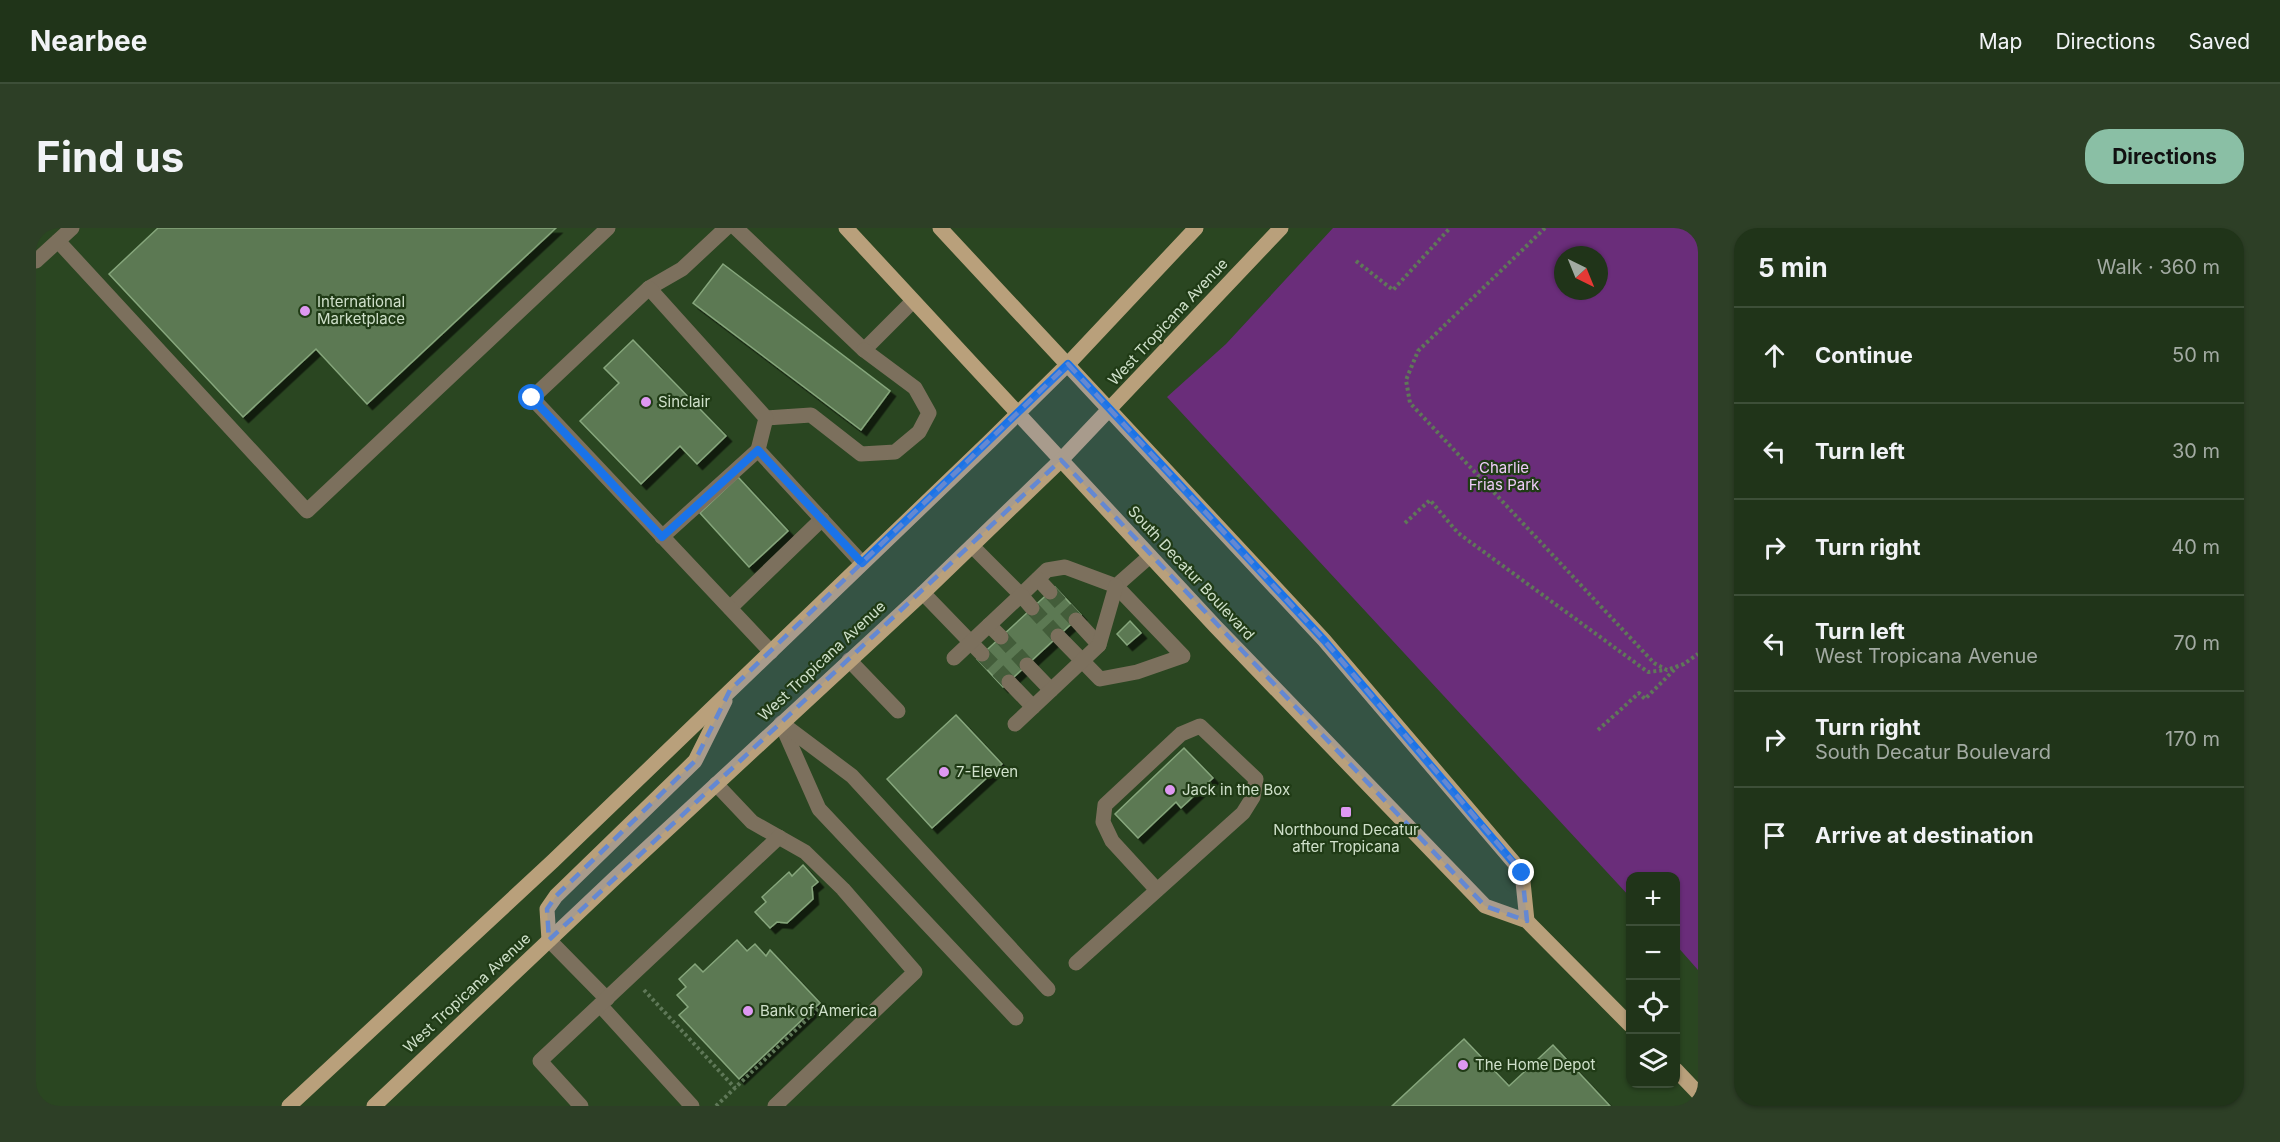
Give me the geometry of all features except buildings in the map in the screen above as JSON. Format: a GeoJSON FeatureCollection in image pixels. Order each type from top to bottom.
{"type":"FeatureCollection","features":[{"type":"Feature","properties":{"kind":"main road","name":"South Decatur Boulevard"},"geometry":{"type":"LineString","coordinates":[[846,228],[1150,556],[1485,906],[1527,921],[1626,1021]]}},
{"type":"Feature","properties":{"kind":"main road"},"geometry":{"type":"LineString","coordinates":[[940,228],[1324,640],[1522,873],[1527,921]]}},
{"type":"Feature","properties":{"kind":"main road"},"geometry":{"type":"LineString","coordinates":[[289,1106],[553,861],[1017,414],[1068,364],[1196,228]]}},
{"type":"Feature","properties":{"kind":"main road","name":"West Tropicana Avenue"},"geometry":{"type":"LineString","coordinates":[[374,1106],[549,940],[923,593],[1061,460],[1281,228]]}},
{"type":"Feature","properties":{"kind":"main road"},"geometry":{"type":"LineString","coordinates":[[549,940],[547,909],[556,896],[695,761],[730,690]]}},
{"type":"Feature","properties":{"kind":"main road"},"geometry":{"type":"LineString","coordinates":[[1680,1074],[1698,1093]]}},
{"type":"Feature","properties":{"kind":"street"},"geometry":{"type":"LineString","coordinates":[[36,261],[72,228]]}},
{"type":"Feature","properties":{"kind":"street"},"geometry":{"type":"LineString","coordinates":[[58,241],[307,511],[608,228]]}},
{"type":"Feature","properties":{"kind":"street"},"geometry":{"type":"LineString","coordinates":[[726,228],[682,269],[649,288],[532,398],[771,651]]}},
{"type":"Feature","properties":{"kind":"street"},"geometry":{"type":"LineString","coordinates":[[736,228],[864,350],[915,388],[929,413],[919,432],[895,452],[861,454],[811,415],[766,418]]}},
{"type":"Feature","properties":{"kind":"street"},"geometry":{"type":"LineString","coordinates":[[649,288],[766,418]]}},
{"type":"Feature","properties":{"kind":"street"},"geometry":{"type":"LineString","coordinates":[[864,350],[913,301]]}},
{"type":"Feature","properties":{"kind":"street"},"geometry":{"type":"LineString","coordinates":[[662,537],[758,450],[766,418]]}},
{"type":"Feature","properties":{"kind":"street"},"geometry":{"type":"LineString","coordinates":[[758,450],[862,563]]}},
{"type":"Feature","properties":{"kind":"street"},"geometry":{"type":"LineString","coordinates":[[730,608],[822,519]]}},
{"type":"Feature","properties":{"kind":"street"},"geometry":{"type":"LineString","coordinates":[[972,546],[1032,608]]}},
{"type":"Feature","properties":{"kind":"street"},"geometry":{"type":"LineString","coordinates":[[1015,724],[1099,645],[1116,586],[1150,556]]}},
{"type":"Feature","properties":{"kind":"street"},"geometry":{"type":"LineString","coordinates":[[954,658],[1047,570],[1065,567],[1116,586],[1183,656],[1137,672],[1100,679],[1058,636]]}},
{"type":"Feature","properties":{"kind":"street"},"geometry":{"type":"LineString","coordinates":[[1038,579],[1050,592]]}},
{"type":"Feature","properties":{"kind":"street"},"geometry":{"type":"LineString","coordinates":[[923,593],[982,654]]}},
{"type":"Feature","properties":{"kind":"street"},"geometry":{"type":"LineString","coordinates":[[1076,620],[1099,645]]}},
{"type":"Feature","properties":{"kind":"street"},"geometry":{"type":"LineString","coordinates":[[989,624],[1001,637]]}},
{"type":"Feature","properties":{"kind":"street"},"geometry":{"type":"LineString","coordinates":[[849,660],[898,711]]}},
{"type":"Feature","properties":{"kind":"street"},"geometry":{"type":"LineString","coordinates":[[1027,665],[1051,690]]}},
{"type":"Feature","properties":{"kind":"street"},"geometry":{"type":"LineString","coordinates":[[1008,682],[1033,707]]}},
{"type":"Feature","properties":{"kind":"street"},"geometry":{"type":"LineString","coordinates":[[782,723],[852,776],[1048,988]]}},
{"type":"Feature","properties":{"kind":"street"},"geometry":{"type":"LineString","coordinates":[[782,723],[819,809],[1016,1018]]}},
{"type":"Feature","properties":{"kind":"street"},"geometry":{"type":"LineString","coordinates":[[1076,963],[1243,813],[1254,797],[1256,779],[1200,726],[1181,734],[1104,805],[1103,822],[1112,841],[1157,890]]}},
{"type":"Feature","properties":{"kind":"street"},"geometry":{"type":"LineString","coordinates":[[716,784],[752,822],[805,852],[843,889],[915,972],[775,1106]]}},
{"type":"Feature","properties":{"kind":"street"},"geometry":{"type":"LineString","coordinates":[[581,1106],[540,1061],[779,837]]}},
{"type":"Feature","properties":{"kind":"street"},"geometry":{"type":"LineString","coordinates":[[549,940],[692,1106]]}},
{"type":"Feature","properties":{"kind":"path"},"geometry":{"type":"LineString","coordinates":[[1356,261],[1393,290],[1450,228]]}},
{"type":"Feature","properties":{"kind":"path"},"geometry":{"type":"LineString","coordinates":[[1545,228],[1418,351],[1406,380],[1410,403],[1654,663],[1667,670]]}},
{"type":"Feature","properties":{"kind":"path"},"geometry":{"type":"LineString","coordinates":[[1405,523],[1430,500],[1458,534],[1648,672],[1667,670],[1684,664],[1698,654]]}},
{"type":"Feature","properties":{"kind":"path"},"geometry":{"type":"LineString","coordinates":[[1598,730],[1639,693],[1645,699],[1677,666]]}},
{"type":"Feature","properties":{"kind":"path"},"geometry":{"type":"LineString","coordinates":[[631,976],[735,1088]]}},
{"type":"Feature","properties":{"kind":"path"},"geometry":{"type":"LineString","coordinates":[[716,1106],[820,1007]]}},
{"type":"Feature","properties":{"kind":"highlighted area"},"geometry":{"type":"Polygon","coordinates":[[[1068,364],[1324,640],[1522,872],[1527,921],[1485,906],[1061,460],[549,940],[547,909],[556,896],[695,761],[730,690],[1068,364]]]}},
{"type":"Feature","properties":{"kind":"green space","name":"Charlie Frias Park"},"geometry":{"type":"Polygon","coordinates":[[[1333,228],[1698,228],[1698,970],[1680,950],[1680,872],[1626,872],[1626,893],[1167,397],[1226,344],[1333,228]]]}},
{"type":"Feature","properties":{"kind":"tunnel"},"geometry":{"type":"LineString","coordinates":[[1050,592],[1076,620]]}},
{"type":"Feature","properties":{"kind":"tunnel"},"geometry":{"type":"LineString","coordinates":[[1032,608],[1058,636]]}},
{"type":"Feature","properties":{"kind":"tunnel"},"geometry":{"type":"LineString","coordinates":[[1001,637],[1027,665]]}},
{"type":"Feature","properties":{"kind":"tunnel"},"geometry":{"type":"LineString","coordinates":[[982,654],[1009,682]]}},
{"type":"Feature","properties":{"kind":"place","name":"International Marketplace"},"geometry":{"type":"Point","coordinates":[305,311]}},
{"type":"Feature","properties":{"kind":"place","name":"Sinclair"},"geometry":{"type":"Point","coordinates":[646,402]}},
{"type":"Feature","properties":{"kind":"place","name":"7-Eleven"},"geometry":{"type":"Point","coordinates":[944,772]}},
{"type":"Feature","properties":{"kind":"place","name":"Jack in the Box"},"geometry":{"type":"Point","coordinates":[1170,790]}},
{"type":"Feature","properties":{"kind":"place","name":"Northbound Decatur after Tropicana"},"geometry":{"type":"Point","coordinates":[1346,812]}},
{"type":"Feature","properties":{"kind":"place","name":"Bank of America"},"geometry":{"type":"Point","coordinates":[748,1011]}},
{"type":"Feature","properties":{"kind":"place","name":"The Home Depot"},"geometry":{"type":"Point","coordinates":[1463,1065]}},
{"type":"Feature","properties":{"kind":"route"},"geometry":{"type":"LineString","coordinates":[[532,398],[662,537],[758,450],[862,563],[1068,364],[1324,640],[1522,873]]}}]}
